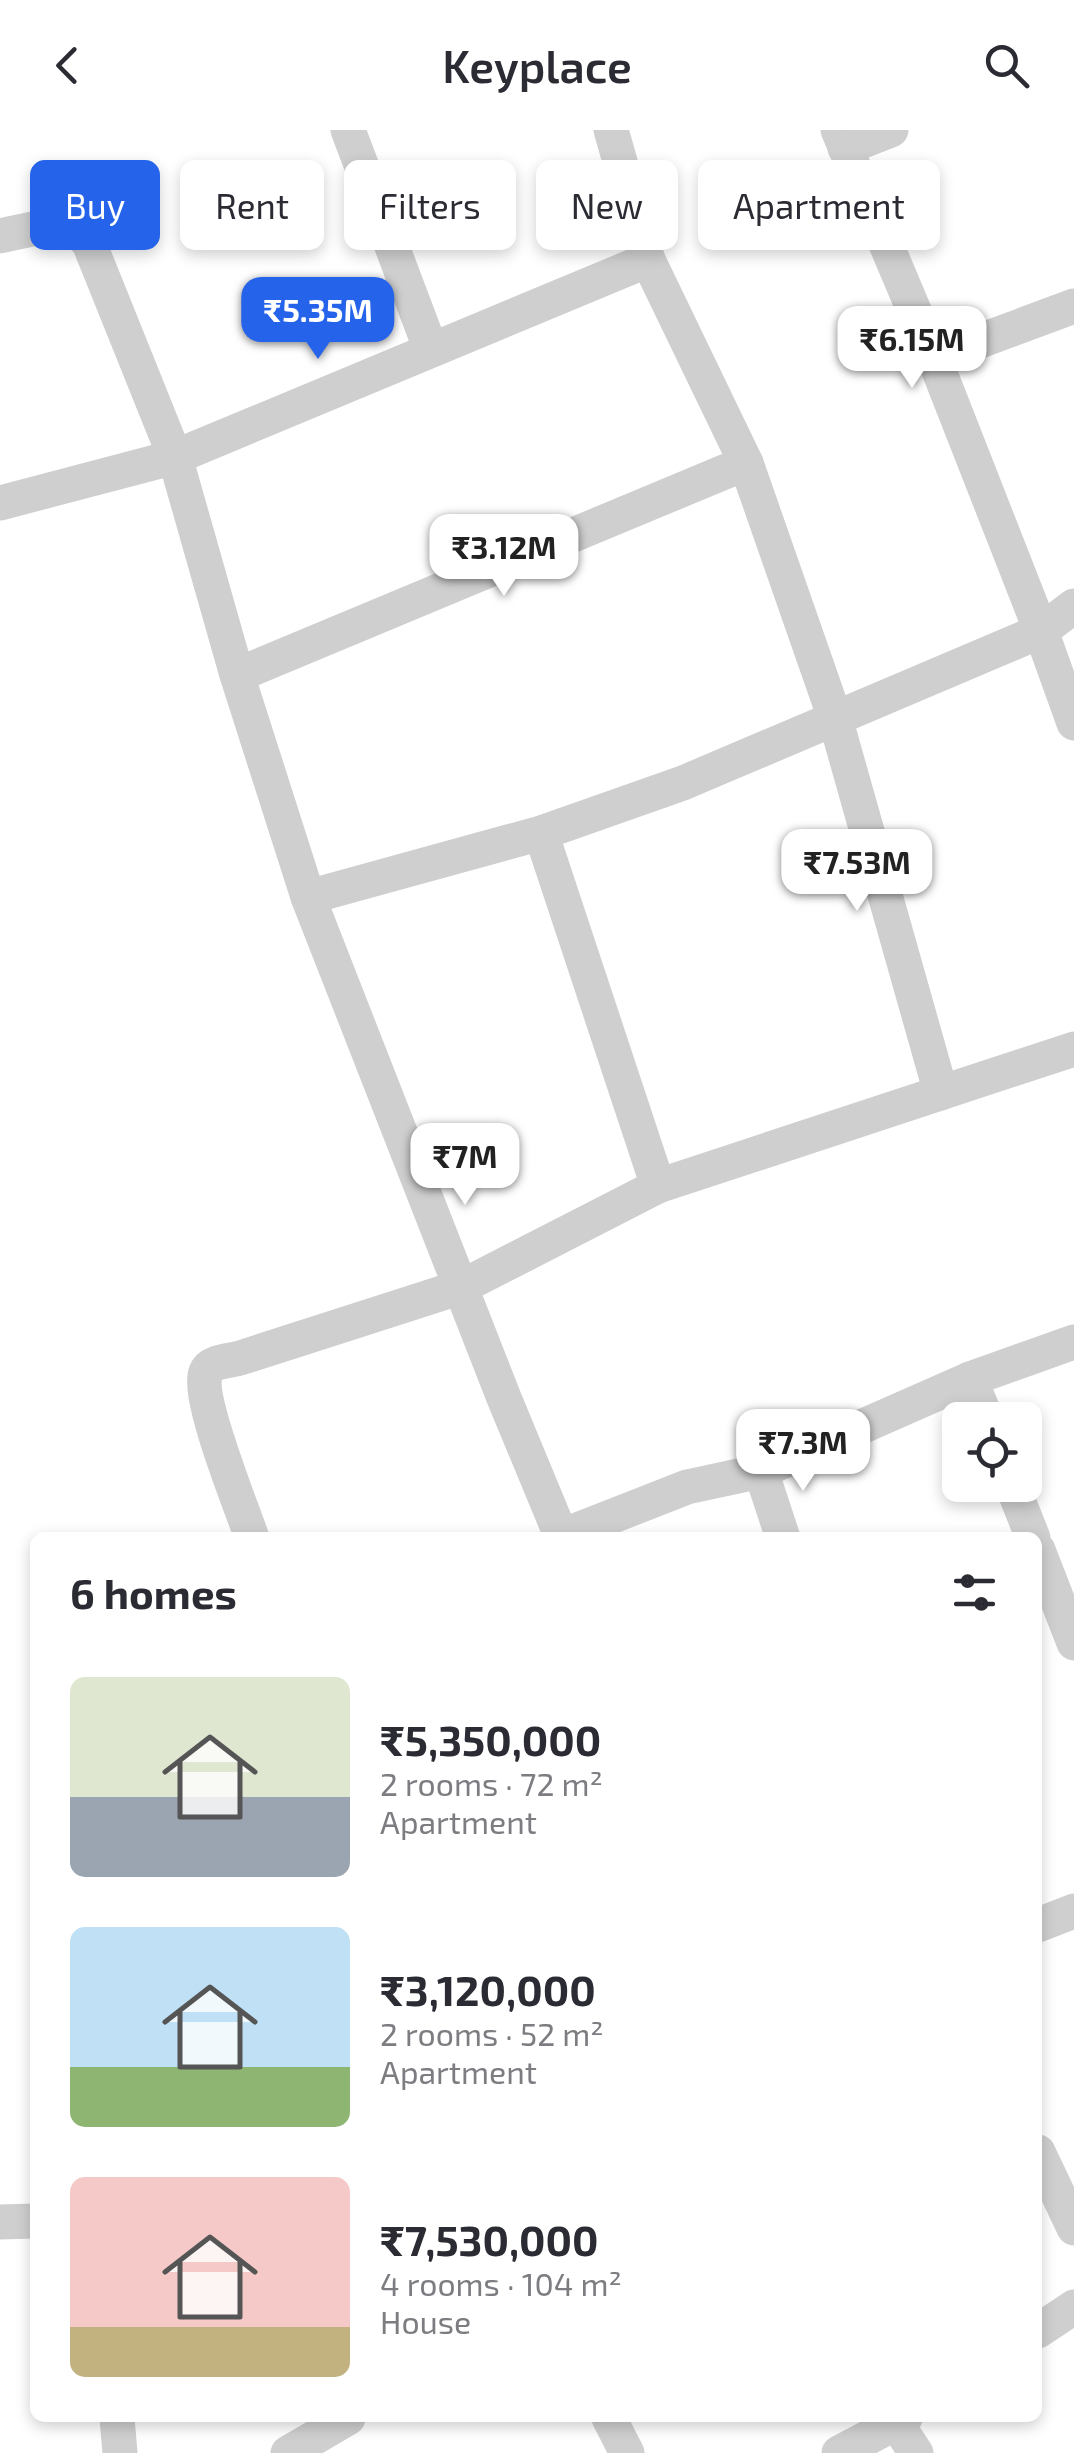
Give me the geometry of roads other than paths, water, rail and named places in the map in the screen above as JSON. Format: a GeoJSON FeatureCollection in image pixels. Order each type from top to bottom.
{"type":"FeatureCollection","features":[{"type":"Feature","properties":{"kind":"street"},"geometry":{"type":"LineString","coordinates":[[348,130],[431,350]]}},
{"type":"Feature","properties":{"kind":"street"},"geometry":{"type":"LineString","coordinates":[[611,130],[648,260],[746,463],[835,718],[941,1093]]}},
{"type":"Feature","properties":{"kind":"street"},"geometry":{"type":"LineString","coordinates":[[891,130],[841,139],[934,358],[1074,723]]}},
{"type":"Feature","properties":{"kind":"street"},"geometry":{"type":"LineString","coordinates":[[0,236],[72,225],[92,253],[175,457],[308,897],[560,1532]]}},
{"type":"Feature","properties":{"kind":"street"},"geometry":{"type":"LineString","coordinates":[[0,504],[175,457],[648,260]]}},
{"type":"Feature","properties":{"kind":"street"},"geometry":{"type":"LineString","coordinates":[[934,358],[1074,306]]}},
{"type":"Feature","properties":{"kind":"street"},"geometry":{"type":"LineString","coordinates":[[238,674],[746,463]]}},
{"type":"Feature","properties":{"kind":"street"},"geometry":{"type":"LineString","coordinates":[[308,897],[541,834],[684,784],[1041,631],[1074,606]]}},
{"type":"Feature","properties":{"kind":"street"},"geometry":{"type":"LineString","coordinates":[[541,834],[658,1186]]}},
{"type":"Feature","properties":{"kind":"street"},"geometry":{"type":"LineString","coordinates":[[250,1532],[210,1414],[205,1390],[206,1370],[211,1365],[461,1287],[658,1186],[1074,1049]]}},
{"type":"Feature","properties":{"kind":"street"},"geometry":{"type":"LineString","coordinates":[[574,1532],[687,1487],[761,1472],[970,1379],[1074,1342]]}},
{"type":"Feature","properties":{"kind":"street"},"geometry":{"type":"LineString","coordinates":[[970,1379],[979,1402]]}},
{"type":"Feature","properties":{"kind":"street"},"geometry":{"type":"LineString","coordinates":[[761,1472],[781,1532]]}},
{"type":"Feature","properties":{"kind":"street"},"geometry":{"type":"LineString","coordinates":[[1018,1502],[1030,1532]]}},
{"type":"Feature","properties":{"kind":"street"},"geometry":{"type":"LineString","coordinates":[[1042,1560],[1074,1643]]}},
{"type":"Feature","properties":{"kind":"street"},"geometry":{"type":"LineString","coordinates":[[1042,1923],[1074,1911]]}},
{"type":"Feature","properties":{"kind":"street"},"geometry":{"type":"LineString","coordinates":[[1042,2160],[1074,2228]]}},
{"type":"Feature","properties":{"kind":"street"},"geometry":{"type":"LineString","coordinates":[[0,2222],[30,2221]]}},
{"type":"Feature","properties":{"kind":"street"},"geometry":{"type":"LineString","coordinates":[[1042,2328],[1074,2307]]}},
{"type":"Feature","properties":{"kind":"street"},"geometry":{"type":"LineString","coordinates":[[117,2422],[120,2453]]}},
{"type":"Feature","properties":{"kind":"street"},"geometry":{"type":"LineString","coordinates":[[288,2453],[341,2422]]}},
{"type":"Feature","properties":{"kind":"street"},"geometry":{"type":"LineString","coordinates":[[612,2422],[626,2453]]}},
{"type":"Feature","properties":{"kind":"street"},"geometry":{"type":"LineString","coordinates":[[840,2453],[893,2422]]}},
{"type":"Feature","properties":{"kind":"street"},"geometry":{"type":"LineString","coordinates":[[900,2422],[916,2453]]}}]}
